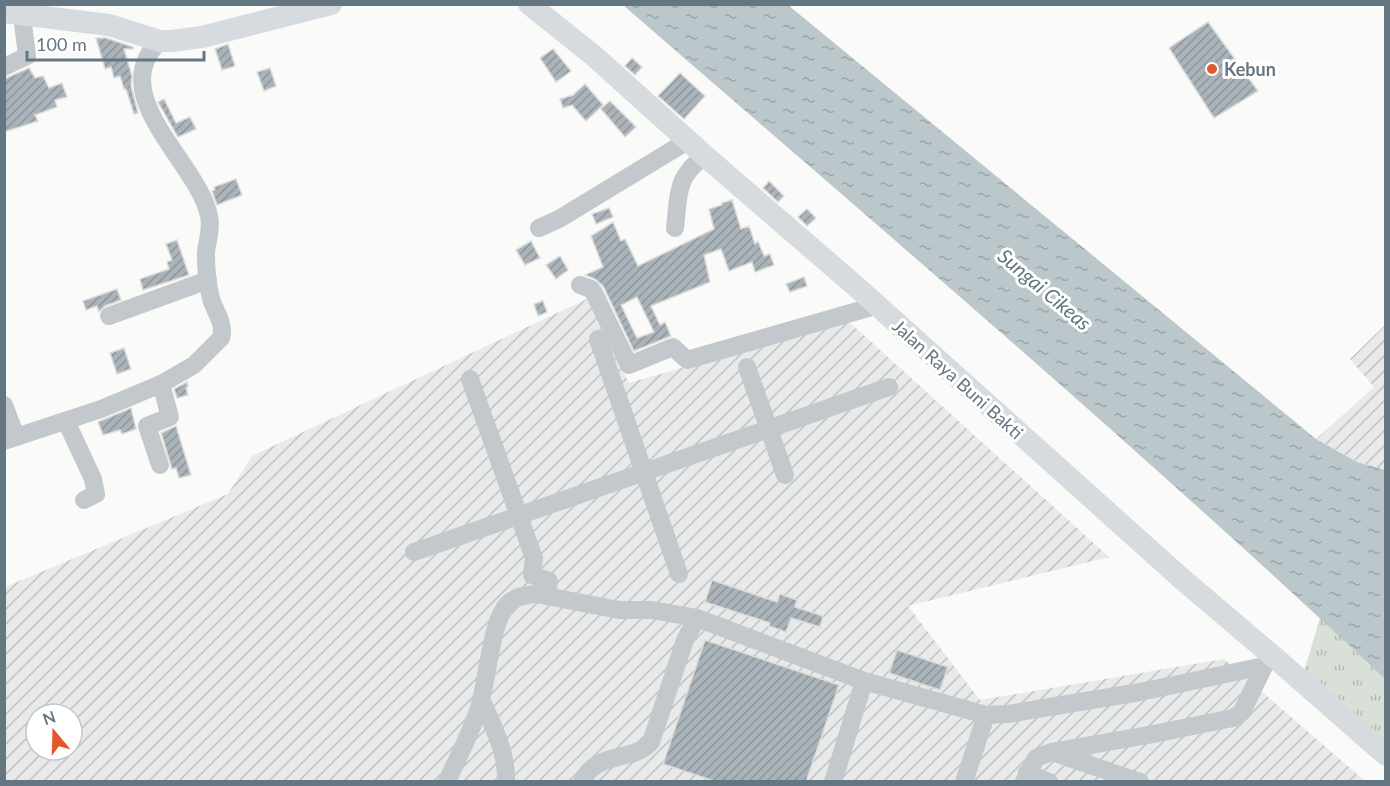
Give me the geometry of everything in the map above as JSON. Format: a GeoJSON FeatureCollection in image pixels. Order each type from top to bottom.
{"type":"FeatureCollection","features":[{"type":"Feature","properties":{"kind":"main road"},"geometry":{"type":"LineString","coordinates":[[26,12],[110,25],[160,41],[202,37],[331,4]]}},
{"type":"Feature","properties":{"kind":"main road","name":"Jalan Raya Buni Bakti"},"geometry":{"type":"LineString","coordinates":[[529,4],[594,56],[860,290],[875,306],[1182,579],[1269,661],[1386,755]]}},
{"type":"Feature","properties":{"kind":"street"},"geometry":{"type":"LineString","coordinates":[[4,67],[27,56],[26,12]]}},
{"type":"Feature","properties":{"kind":"street"},"geometry":{"type":"LineString","coordinates":[[4,405],[10,439],[66,421],[161,384],[194,365],[221,338],[222,327],[211,299],[208,280],[206,253],[210,224],[205,201],[151,114],[142,86],[146,58],[160,41]]}},
{"type":"Feature","properties":{"kind":"street"},"geometry":{"type":"LineString","coordinates":[[539,228],[559,219],[689,140]]}},
{"type":"Feature","properties":{"kind":"street"},"geometry":{"type":"LineString","coordinates":[[675,228],[681,183],[695,163],[705,156]]}},
{"type":"Feature","properties":{"kind":"street"},"geometry":{"type":"LineString","coordinates":[[109,316],[208,280]]}},
{"type":"Feature","properties":{"kind":"street"},"geometry":{"type":"LineString","coordinates":[[580,285],[591,289],[594,293],[629,365],[672,347],[687,360],[875,306]]}},
{"type":"Feature","properties":{"kind":"street"},"geometry":{"type":"LineString","coordinates":[[598,339],[679,574]]}},
{"type":"Feature","properties":{"kind":"street"},"geometry":{"type":"LineString","coordinates":[[747,368],[785,475]]}},
{"type":"Feature","properties":{"kind":"street"},"geometry":{"type":"LineString","coordinates":[[470,380],[534,558],[531,575],[549,581],[547,596]]}},
{"type":"Feature","properties":{"kind":"street"},"geometry":{"type":"LineString","coordinates":[[160,465],[147,426],[170,417],[161,384]]}},
{"type":"Feature","properties":{"kind":"street"},"geometry":{"type":"LineString","coordinates":[[414,552],[889,387]]}},
{"type":"Feature","properties":{"kind":"street"},"geometry":{"type":"LineString","coordinates":[[66,421],[93,479],[96,494],[84,500]]}},
{"type":"Feature","properties":{"kind":"street"},"geometry":{"type":"LineString","coordinates":[[447,782],[481,699],[498,622],[504,607],[523,595],[536,594],[619,610],[652,610],[697,618],[864,681],[986,715],[1008,714],[1130,694],[1269,661]]}},
{"type":"Feature","properties":{"kind":"street"},"geometry":{"type":"LineString","coordinates":[[582,782],[586,772],[597,764],[646,749],[651,742],[686,640],[697,618]]}},
{"type":"Feature","properties":{"kind":"street"},"geometry":{"type":"LineString","coordinates":[[1049,782],[1025,777],[1036,758],[1051,752],[1233,718],[1242,712],[1269,661]]}},
{"type":"Feature","properties":{"kind":"street"},"geometry":{"type":"LineString","coordinates":[[833,782],[864,681]]}},
{"type":"Feature","properties":{"kind":"street"},"geometry":{"type":"LineString","coordinates":[[481,699],[500,742],[506,782]]}},
{"type":"Feature","properties":{"kind":"street"},"geometry":{"type":"LineString","coordinates":[[964,782],[986,715]]}},
{"type":"Feature","properties":{"kind":"street"},"geometry":{"type":"LineString","coordinates":[[1051,752],[1140,782]]}},
{"type":"Feature","properties":{"kind":"shaded area"},"geometry":{"type":"Polygon","coordinates":[[[587,299],[629,383],[847,320],[1109,557],[908,606],[980,700],[1224,659],[1365,781],[5,782],[5,587],[228,494],[252,456],[587,299]]]}},
{"type":"Feature","properties":{"kind":"shaded area"},"geometry":{"type":"Polygon","coordinates":[[[1385,325],[1385,470],[1357,462],[1316,439],[1374,387],[1350,359],[1385,325]]]}},
{"type":"Feature","properties":{"kind":"green space"},"geometry":{"type":"Polygon","coordinates":[[[1320,618],[1385,679],[1385,755],[1301,681],[1320,618]]]}},
{"type":"Feature","properties":{"kind":"water","name":"Sungai Cikeas"},"geometry":{"type":"Polygon","coordinates":[[[623,5],[788,5],[1316,439],[1357,462],[1385,470],[1385,679],[1103,422],[623,5]]]}},
{"type":"Feature","properties":{"kind":"building","name":"Kebun"},"geometry":{"type":"Polygon","coordinates":[[[1208,22],[1258,91],[1214,118],[1169,48],[1208,22]]]}},
{"type":"Feature","properties":{"kind":"building"},"geometry":{"type":"Polygon","coordinates":[[[96,38],[106,38],[133,47],[133,49],[124,49],[132,76],[131,86],[138,113],[134,114],[120,76],[114,78],[111,67],[105,69],[96,38]]]}},
{"type":"Feature","properties":{"kind":"building"},"geometry":{"type":"Polygon","coordinates":[[[228,44],[235,66],[222,70],[215,49],[228,44]]]}},
{"type":"Feature","properties":{"kind":"building"},"geometry":{"type":"Polygon","coordinates":[[[553,49],[571,71],[556,82],[540,58],[553,49]]]}},
{"type":"Feature","properties":{"kind":"building"},"geometry":{"type":"Polygon","coordinates":[[[632,58],[642,67],[635,75],[625,66],[632,58]]]}},
{"type":"Feature","properties":{"kind":"building"},"geometry":{"type":"Polygon","coordinates":[[[29,68],[35,78],[43,76],[49,88],[62,83],[67,97],[55,100],[57,107],[35,115],[38,121],[4,132],[4,79],[29,68]]]}},
{"type":"Feature","properties":{"kind":"building"},"geometry":{"type":"Polygon","coordinates":[[[270,68],[276,86],[264,91],[257,72],[270,68]]]}},
{"type":"Feature","properties":{"kind":"building"},"geometry":{"type":"Polygon","coordinates":[[[680,73],[705,96],[684,119],[658,96],[680,73]]]}},
{"type":"Feature","properties":{"kind":"building"},"geometry":{"type":"Polygon","coordinates":[[[585,84],[603,105],[586,121],[572,105],[563,108],[560,99],[573,95],[585,84]]]}},
{"type":"Feature","properties":{"kind":"building"},"geometry":{"type":"Polygon","coordinates":[[[164,99],[176,123],[190,117],[196,129],[178,137],[158,102],[164,99]]]}},
{"type":"Feature","properties":{"kind":"building"},"geometry":{"type":"Polygon","coordinates":[[[610,101],[636,127],[625,137],[601,109],[610,101]]]}},
{"type":"Feature","properties":{"kind":"building"},"geometry":{"type":"Polygon","coordinates":[[[236,179],[242,195],[217,205],[212,191],[215,190],[214,187],[236,179]]]}},
{"type":"Feature","properties":{"kind":"building"},"geometry":{"type":"Polygon","coordinates":[[[769,181],[784,196],[778,202],[763,188],[769,181]]]}},
{"type":"Feature","properties":{"kind":"building"},"geometry":{"type":"Polygon","coordinates":[[[732,200],[741,229],[749,226],[755,244],[758,241],[764,256],[770,254],[774,265],[755,272],[752,262],[729,271],[721,249],[704,255],[710,282],[651,306],[660,325],[665,322],[671,336],[634,351],[603,286],[595,279],[585,275],[603,267],[591,236],[613,222],[621,241],[625,239],[638,266],[714,229],[709,209],[722,205],[732,200]],[[637,297],[621,305],[637,338],[654,332],[637,297]]]}},
{"type":"Feature","properties":{"kind":"building"},"geometry":{"type":"Polygon","coordinates":[[[609,208],[613,217],[596,224],[592,214],[609,208]]]}},
{"type":"Feature","properties":{"kind":"building"},"geometry":{"type":"Polygon","coordinates":[[[807,209],[816,218],[807,226],[798,217],[807,209]]]}},
{"type":"Feature","properties":{"kind":"building"},"geometry":{"type":"Polygon","coordinates":[[[177,240],[189,275],[143,290],[140,279],[169,269],[167,262],[172,260],[166,244],[177,240]]]}},
{"type":"Feature","properties":{"kind":"building"},"geometry":{"type":"Polygon","coordinates":[[[531,241],[540,258],[525,265],[516,250],[531,241]]]}},
{"type":"Feature","properties":{"kind":"building"},"geometry":{"type":"Polygon","coordinates":[[[560,256],[568,270],[556,279],[546,265],[560,256]]]}},
{"type":"Feature","properties":{"kind":"building"},"geometry":{"type":"Polygon","coordinates":[[[804,277],[807,286],[790,292],[786,284],[804,277]]]}},
{"type":"Feature","properties":{"kind":"building"},"geometry":{"type":"Polygon","coordinates":[[[117,289],[121,300],[105,306],[99,312],[97,306],[86,310],[83,301],[117,289]]]}},
{"type":"Feature","properties":{"kind":"building"},"geometry":{"type":"Polygon","coordinates":[[[543,301],[547,312],[538,316],[534,304],[543,301]]]}},
{"type":"Feature","properties":{"kind":"building"},"geometry":{"type":"Polygon","coordinates":[[[124,348],[131,369],[117,374],[110,353],[124,348]]]}},
{"type":"Feature","properties":{"kind":"building"},"geometry":{"type":"Polygon","coordinates":[[[187,382],[188,395],[177,398],[174,389],[187,382]]]}},
{"type":"Feature","properties":{"kind":"building"},"geometry":{"type":"Polygon","coordinates":[[[131,408],[136,429],[122,434],[120,430],[103,435],[98,422],[131,408]]]}},
{"type":"Feature","properties":{"kind":"building"},"geometry":{"type":"Polygon","coordinates":[[[176,426],[191,475],[179,478],[176,468],[172,469],[161,433],[176,426]]]}},
{"type":"Feature","properties":{"kind":"building"},"geometry":{"type":"Polygon","coordinates":[[[712,580],[777,602],[780,594],[797,600],[795,607],[823,616],[820,627],[791,618],[786,632],[769,626],[770,623],[705,602],[712,580]]]}},
{"type":"Feature","properties":{"kind":"building"},"geometry":{"type":"Polygon","coordinates":[[[705,640],[839,685],[806,782],[717,782],[663,764],[705,640]]]}},
{"type":"Feature","properties":{"kind":"building"},"geometry":{"type":"Polygon","coordinates":[[[897,650],[948,667],[940,690],[889,673],[897,650]]]}},
{"type":"Feature","properties":{"kind":"place","name":"Kebun"},"geometry":{"type":"Point","coordinates":[1212,69]}}]}
